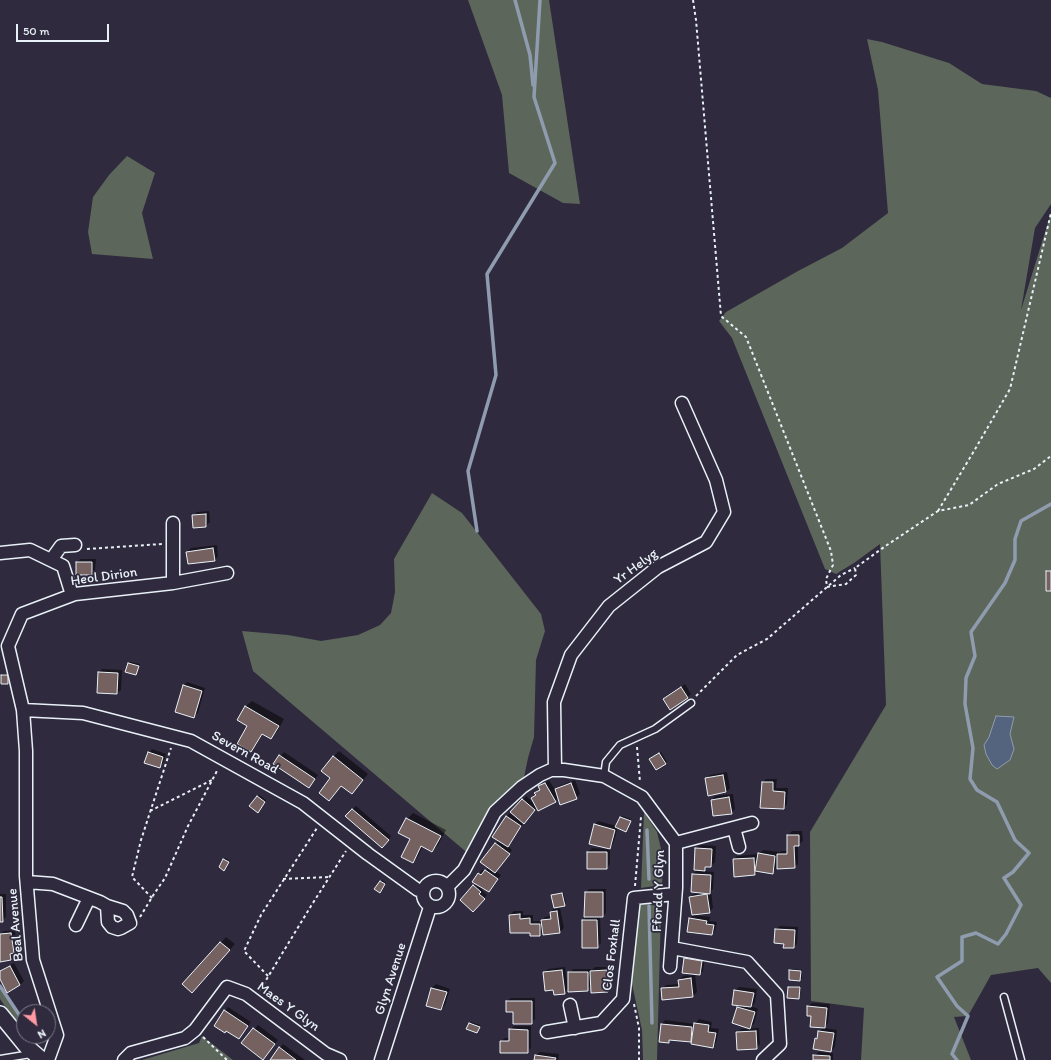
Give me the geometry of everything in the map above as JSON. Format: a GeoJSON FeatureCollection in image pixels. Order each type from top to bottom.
{"type":"FeatureCollection","features":[{"type":"Feature","properties":{"kind":"street","name":"Yr Helyg"},"geometry":{"type":"LineString","coordinates":[[555,770],[554,702],[571,655],[609,606],[658,567],[706,542],[724,512],[716,480],[682,403]]}},
{"type":"Feature","properties":{"kind":"street"},"geometry":{"type":"LineString","coordinates":[[173,523],[173,583]]}},
{"type":"Feature","properties":{"kind":"street"},"geometry":{"type":"LineString","coordinates":[[51,560],[61,546],[75,545]]}},
{"type":"Feature","properties":{"kind":"street"},"geometry":{"type":"LineString","coordinates":[[0,553],[30,550],[63,566],[72,595]]}},
{"type":"Feature","properties":{"kind":"street","name":"Heol Dirion"},"geometry":{"type":"LineString","coordinates":[[23,710],[8,646],[22,614],[72,595],[173,583],[227,573]]}},
{"type":"Feature","properties":{"kind":"street","name":"Severn Road"},"geometry":{"type":"LineString","coordinates":[[23,710],[83,713],[192,741],[304,803],[352,842],[418,890],[423,890]]}},
{"type":"Feature","properties":{"kind":"street","name":"Beal Avenue"},"geometry":{"type":"LineString","coordinates":[[23,710],[26,751],[27,882],[32,960],[57,1035],[42,1058]]}},
{"type":"Feature","properties":{"kind":"street","name":"Ffordd Y Glyn"},"geometry":{"type":"LineString","coordinates":[[447,887],[464,870],[495,812],[522,787],[540,774],[555,770],[564,770],[604,776],[642,797],[676,843],[675,894],[670,967]]}},
{"type":"Feature","properties":{"kind":"street"},"geometry":{"type":"LineString","coordinates":[[676,843],[752,824]]}},
{"type":"Feature","properties":{"kind":"street"},"geometry":{"type":"LineString","coordinates":[[734,828],[738,847]]}},
{"type":"Feature","properties":{"kind":"street"},"geometry":{"type":"LineString","coordinates":[[436,881],[441,882],[447,887],[449,896],[446,903],[438,908],[430,907],[424,902],[423,890],[428,883],[436,881]]}},
{"type":"Feature","properties":{"kind":"street"},"geometry":{"type":"LineString","coordinates":[[27,882],[54,884],[122,911],[127,915],[130,923],[118,929],[112,927],[108,922],[107,906]]}},
{"type":"Feature","properties":{"kind":"street"},"geometry":{"type":"LineString","coordinates":[[634,898],[675,894]]}},
{"type":"Feature","properties":{"kind":"street"},"geometry":{"type":"LineString","coordinates":[[76,925],[89,898]]}},
{"type":"Feature","properties":{"kind":"street","name":"Clos Foxhall"},"geometry":{"type":"LineString","coordinates":[[547,1032],[601,1023],[623,998],[634,898]]}},
{"type":"Feature","properties":{"kind":"street","name":"Glyn Avenue"},"geometry":{"type":"LineString","coordinates":[[380,1060],[430,907]]}},
{"type":"Feature","properties":{"kind":"street"},"geometry":{"type":"LineString","coordinates":[[672,948],[746,962],[777,995],[780,1044],[763,1060]]}},
{"type":"Feature","properties":{"kind":"street","name":"Maes Y Glyn"},"geometry":{"type":"LineString","coordinates":[[124,1060],[131,1054],[185,1038],[195,1030],[227,987],[246,994],[326,1054],[340,1060]]}},
{"type":"Feature","properties":{"kind":"street"},"geometry":{"type":"LineString","coordinates":[[570,1006],[575,1028]]}},
{"type":"Feature","properties":{"kind":"street"},"geometry":{"type":"LineString","coordinates":[[0,1014],[27,1047],[42,1058]]}},
{"type":"Feature","properties":{"kind":"lane"},"geometry":{"type":"LineString","coordinates":[[604,776],[606,762],[620,745],[655,729],[691,703]]}},
{"type":"Feature","properties":{"kind":"lane"},"geometry":{"type":"LineString","coordinates":[[1004,997],[1021,1060]]}},
{"type":"Feature","properties":{"kind":"lane"},"geometry":{"type":"LineString","coordinates":[[0,1059],[21,1055],[42,1058]]}},
{"type":"Feature","properties":{"kind":"path"},"geometry":{"type":"LineString","coordinates":[[693,0],[696,20],[721,316],[746,337],[831,551],[833,565],[826,579],[827,587]]}},
{"type":"Feature","properties":{"kind":"path"},"geometry":{"type":"LineString","coordinates":[[938,511],[1010,389],[1051,213]]}},
{"type":"Feature","properties":{"kind":"path"},"geometry":{"type":"LineString","coordinates":[[691,703],[703,688],[735,658],[767,638],[842,575],[855,568],[886,545],[938,511],[969,505],[998,484],[1034,469],[1051,456]]}},
{"type":"Feature","properties":{"kind":"path"},"geometry":{"type":"LineString","coordinates":[[75,545],[77,550],[173,543]]}},
{"type":"Feature","properties":{"kind":"path"},"geometry":{"type":"LineString","coordinates":[[827,587],[846,584],[856,575],[855,568]]}},
{"type":"Feature","properties":{"kind":"path"},"geometry":{"type":"LineString","coordinates":[[152,898],[132,877],[150,811],[175,737]]}},
{"type":"Feature","properties":{"kind":"path"},"geometry":{"type":"LineString","coordinates":[[634,898],[642,797],[636,738]]}},
{"type":"Feature","properties":{"kind":"path"},"geometry":{"type":"LineString","coordinates":[[130,923],[137,922],[165,878],[188,826],[223,759]]}},
{"type":"Feature","properties":{"kind":"path"},"geometry":{"type":"LineString","coordinates":[[150,811],[212,780]]}},
{"type":"Feature","properties":{"kind":"path"},"geometry":{"type":"LineString","coordinates":[[268,976],[244,951],[261,915],[323,818]]}},
{"type":"Feature","properties":{"kind":"path"},"geometry":{"type":"LineString","coordinates":[[254,1000],[352,842]]}},
{"type":"Feature","properties":{"kind":"path"},"geometry":{"type":"LineString","coordinates":[[283,879],[330,877]]}},
{"type":"Feature","properties":{"kind":"path"},"geometry":{"type":"LineString","coordinates":[[632,998],[639,1028],[640,1060]]}},
{"type":"Feature","properties":{"kind":"path"},"geometry":{"type":"LineString","coordinates":[[195,1030],[227,1060]]}},
{"type":"Feature","properties":{"kind":"green space"},"geometry":{"type":"Polygon","coordinates":[[[468,0],[549,0],[580,204],[563,203],[509,173],[502,95],[468,0]]]}},
{"type":"Feature","properties":{"kind":"green space"},"geometry":{"type":"Polygon","coordinates":[[[867,39],[882,42],[949,63],[982,84],[1036,91],[1051,98],[1051,204],[1035,228],[1021,310],[1051,213],[1051,983],[1038,968],[991,975],[968,1016],[954,1017],[971,1060],[861,1060],[864,1008],[811,1001],[810,832],[886,705],[880,544],[836,574],[825,569],[732,338],[719,321],[726,312],[842,248],[888,213],[878,90],[867,39]]]}},
{"type":"Feature","properties":{"kind":"green space"},"geometry":{"type":"Polygon","coordinates":[[[127,156],[155,173],[142,213],[153,259],[92,254],[88,232],[93,197],[109,175],[127,156]]]}},
{"type":"Feature","properties":{"kind":"green space"},"geometry":{"type":"Polygon","coordinates":[[[432,493],[462,513],[541,614],[545,631],[536,660],[534,737],[522,787],[495,812],[471,856],[253,671],[242,631],[288,635],[321,641],[358,635],[380,625],[391,613],[395,592],[394,559],[432,493]]]}},
{"type":"Feature","properties":{"kind":"green space"},"geometry":{"type":"Polygon","coordinates":[[[644,812],[657,832],[663,857],[662,885],[641,888],[644,812]]]}},
{"type":"Feature","properties":{"kind":"green space"},"geometry":{"type":"Polygon","coordinates":[[[645,903],[661,909],[657,1060],[643,1060],[642,1030],[630,975],[637,906],[645,903]]]}},
{"type":"Feature","properties":{"kind":"green space"},"geometry":{"type":"Polygon","coordinates":[[[0,986],[16,1010],[16,1022],[0,999],[0,986]]]}},
{"type":"Feature","properties":{"kind":"green space"},"geometry":{"type":"Polygon","coordinates":[[[202,1036],[233,1060],[142,1060],[199,1043],[202,1036]]]}},
{"type":"Feature","properties":{"kind":"water"},"geometry":{"type":"Polygon","coordinates":[[[996,716],[1014,717],[1010,734],[1014,749],[1010,760],[997,769],[992,765],[986,754],[984,745],[989,737],[996,716]]]}},
{"type":"Feature","properties":{"kind":"building"},"geometry":{"type":"Polygon","coordinates":[[[206,514],[206,527],[193,528],[192,515],[206,514]]]}},
{"type":"Feature","properties":{"kind":"building"},"geometry":{"type":"Polygon","coordinates":[[[213,548],[215,561],[188,564],[186,552],[213,548]]]}},
{"type":"Feature","properties":{"kind":"building"},"geometry":{"type":"Polygon","coordinates":[[[76,562],[92,562],[92,575],[76,575],[76,562]]]}},
{"type":"Feature","properties":{"kind":"building"},"geometry":{"type":"Polygon","coordinates":[[[1046,571],[1051,571],[1051,591],[1046,591],[1046,571]]]}},
{"type":"Feature","properties":{"kind":"building"},"geometry":{"type":"Polygon","coordinates":[[[128,663],[139,666],[136,675],[125,672],[128,663]]]}},
{"type":"Feature","properties":{"kind":"building"},"geometry":{"type":"Polygon","coordinates":[[[98,672],[118,673],[117,694],[97,693],[98,672]]]}},
{"type":"Feature","properties":{"kind":"building"},"geometry":{"type":"Polygon","coordinates":[[[1,675],[8,675],[8,684],[1,684],[1,675]]]}},
{"type":"Feature","properties":{"kind":"building"},"geometry":{"type":"Polygon","coordinates":[[[183,685],[202,691],[194,718],[175,712],[183,685]]]}},
{"type":"Feature","properties":{"kind":"building"},"geometry":{"type":"Polygon","coordinates":[[[681,687],[688,698],[670,710],[663,699],[681,687]]]}},
{"type":"Feature","properties":{"kind":"building"},"geometry":{"type":"Polygon","coordinates":[[[245,706],[279,726],[271,739],[262,734],[251,752],[237,744],[247,726],[237,720],[245,706]]]}},
{"type":"Feature","properties":{"kind":"building"},"geometry":{"type":"Polygon","coordinates":[[[148,752],[163,757],[160,768],[144,763],[148,752]]]}},
{"type":"Feature","properties":{"kind":"building"},"geometry":{"type":"Polygon","coordinates":[[[659,753],[666,764],[656,770],[649,759],[659,753]]]}},
{"type":"Feature","properties":{"kind":"building"},"geometry":{"type":"Polygon","coordinates":[[[279,755],[315,779],[309,788],[273,764],[279,755]]]}},
{"type":"Feature","properties":{"kind":"building"},"geometry":{"type":"Polygon","coordinates":[[[333,756],[363,780],[352,794],[341,786],[329,801],[319,793],[330,778],[321,771],[333,756]]]}},
{"type":"Feature","properties":{"kind":"building"},"geometry":{"type":"Polygon","coordinates":[[[723,775],[726,792],[708,796],[705,778],[723,775]]]}},
{"type":"Feature","properties":{"kind":"building"},"geometry":{"type":"Polygon","coordinates":[[[762,782],[773,782],[773,791],[785,792],[784,809],[760,808],[762,782]]]}},
{"type":"Feature","properties":{"kind":"building"},"geometry":{"type":"Polygon","coordinates":[[[545,783],[556,802],[538,811],[531,798],[536,795],[534,793],[540,790],[538,786],[545,783]]]}},
{"type":"Feature","properties":{"kind":"building"},"geometry":{"type":"Polygon","coordinates":[[[571,783],[577,799],[560,805],[555,789],[571,783]]]}},
{"type":"Feature","properties":{"kind":"building"},"geometry":{"type":"Polygon","coordinates":[[[257,796],[265,802],[258,813],[249,806],[257,796]]]}},
{"type":"Feature","properties":{"kind":"building"},"geometry":{"type":"Polygon","coordinates":[[[729,797],[732,814],[713,816],[711,800],[729,797]]]}},
{"type":"Feature","properties":{"kind":"building"},"geometry":{"type":"Polygon","coordinates":[[[522,799],[535,810],[524,824],[510,812],[522,799]]]}},
{"type":"Feature","properties":{"kind":"building"},"geometry":{"type":"Polygon","coordinates":[[[352,809],[389,840],[382,848],[345,816],[352,809]]]}},
{"type":"Feature","properties":{"kind":"building"},"geometry":{"type":"Polygon","coordinates":[[[506,816],[521,826],[508,847],[492,837],[506,816]]]}},
{"type":"Feature","properties":{"kind":"building"},"geometry":{"type":"Polygon","coordinates":[[[620,817],[631,821],[626,832],[615,827],[620,817]]]}},
{"type":"Feature","properties":{"kind":"building"},"geometry":{"type":"Polygon","coordinates":[[[406,818],[441,836],[432,852],[421,846],[413,863],[401,857],[410,839],[398,833],[406,818]]]}},
{"type":"Feature","properties":{"kind":"building"},"geometry":{"type":"Polygon","coordinates":[[[594,824],[615,830],[610,849],[589,844],[594,824]]]}},
{"type":"Feature","properties":{"kind":"building"},"geometry":{"type":"Polygon","coordinates":[[[787,835],[799,835],[799,846],[794,846],[795,868],[777,869],[777,854],[787,854],[787,835]]]}},
{"type":"Feature","properties":{"kind":"building"},"geometry":{"type":"Polygon","coordinates":[[[495,843],[510,854],[495,873],[480,862],[495,843]]]}},
{"type":"Feature","properties":{"kind":"building"},"geometry":{"type":"Polygon","coordinates":[[[695,848],[712,849],[711,867],[705,867],[705,871],[694,870],[695,848]]]}},
{"type":"Feature","properties":{"kind":"building"},"geometry":{"type":"Polygon","coordinates":[[[587,852],[607,852],[607,869],[587,869],[587,852]]]}},
{"type":"Feature","properties":{"kind":"building"},"geometry":{"type":"Polygon","coordinates":[[[758,853],[775,856],[773,874],[755,871],[758,853]]]}},
{"type":"Feature","properties":{"kind":"building"},"geometry":{"type":"Polygon","coordinates":[[[754,858],[755,875],[734,877],[733,859],[754,858]]]}},
{"type":"Feature","properties":{"kind":"building"},"geometry":{"type":"Polygon","coordinates":[[[223,859],[229,862],[224,871],[219,867],[223,859]]]}},
{"type":"Feature","properties":{"kind":"building"},"geometry":{"type":"Polygon","coordinates":[[[485,870],[498,879],[489,892],[472,882],[478,873],[481,875],[485,870]]]}},
{"type":"Feature","properties":{"kind":"building"},"geometry":{"type":"Polygon","coordinates":[[[692,874],[711,875],[710,894],[691,892],[692,874]]]}},
{"type":"Feature","properties":{"kind":"building"},"geometry":{"type":"Polygon","coordinates":[[[380,881],[385,884],[380,893],[374,889],[380,881]]]}},
{"type":"Feature","properties":{"kind":"building"},"geometry":{"type":"Polygon","coordinates":[[[473,885],[481,892],[479,894],[485,899],[473,912],[460,900],[473,885]]]}},
{"type":"Feature","properties":{"kind":"building"},"geometry":{"type":"Polygon","coordinates":[[[585,892],[603,892],[603,917],[584,917],[585,892]]]}},
{"type":"Feature","properties":{"kind":"building"},"geometry":{"type":"Polygon","coordinates":[[[562,893],[565,906],[554,908],[551,895],[562,893]]]}},
{"type":"Feature","properties":{"kind":"building"},"geometry":{"type":"Polygon","coordinates":[[[707,894],[710,913],[692,915],[689,897],[707,894]]]}},
{"type":"Feature","properties":{"kind":"building"},"geometry":{"type":"Polygon","coordinates":[[[0,897],[2,897],[3,922],[0,922],[0,897]]]}},
{"type":"Feature","properties":{"kind":"building"},"geometry":{"type":"Polygon","coordinates":[[[557,911],[560,933],[543,935],[541,920],[551,919],[550,912],[557,911]]]}},
{"type":"Feature","properties":{"kind":"building"},"geometry":{"type":"Polygon","coordinates":[[[520,914],[520,919],[530,918],[530,924],[540,924],[540,936],[530,936],[530,933],[510,933],[509,915],[520,914]]]}},
{"type":"Feature","properties":{"kind":"building"},"geometry":{"type":"Polygon","coordinates":[[[689,918],[707,921],[706,924],[714,925],[712,935],[687,932],[689,918]]]}},
{"type":"Feature","properties":{"kind":"building"},"geometry":{"type":"Polygon","coordinates":[[[582,920],[597,920],[598,948],[582,948],[582,920]]]}},
{"type":"Feature","properties":{"kind":"building"},"geometry":{"type":"Polygon","coordinates":[[[775,929],[795,930],[794,948],[783,948],[784,944],[774,943],[775,929]]]}},
{"type":"Feature","properties":{"kind":"building"},"geometry":{"type":"Polygon","coordinates":[[[11,933],[14,953],[10,954],[11,960],[0,962],[0,934],[11,933]]]}},
{"type":"Feature","properties":{"kind":"building"},"geometry":{"type":"Polygon","coordinates":[[[220,942],[230,950],[192,993],[182,984],[220,942]]]}},
{"type":"Feature","properties":{"kind":"building"},"geometry":{"type":"Polygon","coordinates":[[[684,958],[702,961],[700,975],[682,973],[684,958]]]}},
{"type":"Feature","properties":{"kind":"building"},"geometry":{"type":"Polygon","coordinates":[[[10,966],[20,985],[7,993],[0,979],[0,971],[10,966]]]}},
{"type":"Feature","properties":{"kind":"building"},"geometry":{"type":"Polygon","coordinates":[[[562,970],[565,994],[554,995],[553,990],[545,991],[543,972],[562,970]]]}},
{"type":"Feature","properties":{"kind":"building"},"geometry":{"type":"Polygon","coordinates":[[[607,970],[608,992],[591,993],[590,971],[607,970]]]}},
{"type":"Feature","properties":{"kind":"building"},"geometry":{"type":"Polygon","coordinates":[[[789,970],[801,971],[800,981],[789,980],[789,970]]]}},
{"type":"Feature","properties":{"kind":"building"},"geometry":{"type":"Polygon","coordinates":[[[568,972],[588,972],[588,991],[568,992],[568,972]]]}},
{"type":"Feature","properties":{"kind":"building"},"geometry":{"type":"Polygon","coordinates":[[[691,978],[693,997],[662,1000],[661,988],[679,987],[678,980],[691,978]]]}},
{"type":"Feature","properties":{"kind":"building"},"geometry":{"type":"Polygon","coordinates":[[[788,987],[800,987],[799,999],[787,998],[788,987]]]}},
{"type":"Feature","properties":{"kind":"building"},"geometry":{"type":"Polygon","coordinates":[[[431,988],[447,992],[441,1010],[426,1006],[431,988]]]}},
{"type":"Feature","properties":{"kind":"building"},"geometry":{"type":"Polygon","coordinates":[[[734,990],[754,993],[751,1007],[732,1005],[734,990]]]}},
{"type":"Feature","properties":{"kind":"building"},"geometry":{"type":"Polygon","coordinates":[[[506,1001],[532,1001],[532,1024],[513,1024],[513,1012],[506,1012],[506,1001]]]}},
{"type":"Feature","properties":{"kind":"building"},"geometry":{"type":"Polygon","coordinates":[[[807,1006],[827,1008],[825,1028],[810,1027],[811,1016],[807,1016],[807,1006]]]}},
{"type":"Feature","properties":{"kind":"building"},"geometry":{"type":"Polygon","coordinates":[[[737,1007],[755,1012],[750,1029],[732,1023],[737,1007]]]}},
{"type":"Feature","properties":{"kind":"building"},"geometry":{"type":"Polygon","coordinates":[[[224,1010],[248,1026],[239,1039],[214,1026],[224,1010]]]}},
{"type":"Feature","properties":{"kind":"building"},"geometry":{"type":"Polygon","coordinates":[[[469,1023],[480,1027],[477,1033],[466,1029],[469,1023]]]}},
{"type":"Feature","properties":{"kind":"building"},"geometry":{"type":"Polygon","coordinates":[[[694,1023],[709,1025],[708,1032],[716,1033],[713,1048],[691,1044],[694,1023]]]}},
{"type":"Feature","properties":{"kind":"building"},"geometry":{"type":"Polygon","coordinates":[[[661,1024],[692,1027],[691,1042],[669,1040],[669,1043],[659,1042],[661,1024]]]}},
{"type":"Feature","properties":{"kind":"building"},"geometry":{"type":"Polygon","coordinates":[[[253,1028],[275,1044],[263,1060],[241,1043],[253,1028]]]}},
{"type":"Feature","properties":{"kind":"building"},"geometry":{"type":"Polygon","coordinates":[[[509,1029],[528,1030],[528,1053],[500,1053],[500,1041],[509,1041],[509,1029]]]}},
{"type":"Feature","properties":{"kind":"building"},"geometry":{"type":"Polygon","coordinates":[[[756,1031],[757,1049],[737,1050],[736,1032],[756,1031]]]}},
{"type":"Feature","properties":{"kind":"building"},"geometry":{"type":"Polygon","coordinates":[[[818,1031],[834,1033],[831,1052],[813,1049],[818,1031]]]}},
{"type":"Feature","properties":{"kind":"building"},"geometry":{"type":"Polygon","coordinates":[[[279,1047],[296,1060],[270,1060],[279,1047]]]}},
{"type":"Feature","properties":{"kind":"building"},"geometry":{"type":"Polygon","coordinates":[[[535,1055],[556,1058],[555,1060],[534,1060],[535,1055]]]}},
{"type":"Feature","properties":{"kind":"building"},"geometry":{"type":"Polygon","coordinates":[[[813,1055],[830,1056],[830,1060],[813,1060],[813,1055]]]}},
{"type":"Feature","properties":{"kind":"waterway"},"geometry":{"type":"LineString","coordinates":[[515,0],[530,55],[533,85]]}},
{"type":"Feature","properties":{"kind":"waterway"},"geometry":{"type":"LineString","coordinates":[[477,531],[468,471],[496,375],[487,274],[555,163],[534,97],[540,0]]}},
{"type":"Feature","properties":{"kind":"waterway"},"geometry":{"type":"LineString","coordinates":[[957,1060],[952,1054],[968,1016],[957,1006],[937,977],[962,961],[962,937],[976,933],[998,944],[1006,934],[1021,905],[1004,878],[1013,872],[1029,853],[1015,840],[997,802],[977,790],[970,779],[973,748],[965,704],[966,678],[975,656],[971,632],[1005,583],[1015,560],[1015,539],[1021,521],[1051,504]]}},
{"type":"Feature","properties":{"kind":"waterway"},"geometry":{"type":"LineString","coordinates":[[647,830],[649,879]]}},
{"type":"Feature","properties":{"kind":"waterway"},"geometry":{"type":"LineString","coordinates":[[649,906],[652,1023]]}},
{"type":"Feature","properties":{"kind":"waterway"},"geometry":{"type":"LineString","coordinates":[[0,986],[16,1010]]}}]}
